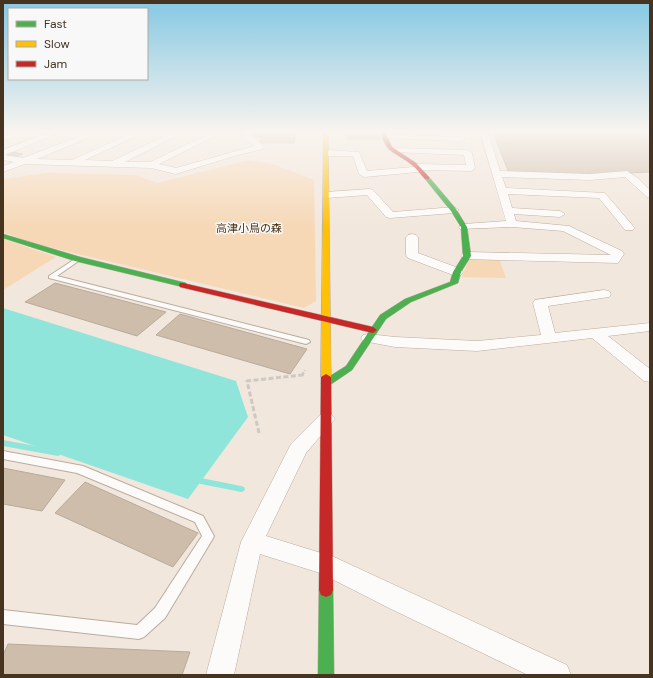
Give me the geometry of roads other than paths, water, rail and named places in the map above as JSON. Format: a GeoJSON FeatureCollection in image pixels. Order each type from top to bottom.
{"type":"FeatureCollection","features":[{"type":"Feature","properties":{"kind":"street"},"geometry":{"type":"LineString","coordinates":[[3,169],[17,164]]}},
{"type":"Feature","properties":{"kind":"street"},"geometry":{"type":"LineString","coordinates":[[97,164],[151,165],[176,171],[192,164]]}},
{"type":"Feature","properties":{"kind":"street"},"geometry":{"type":"LineString","coordinates":[[326,675],[327,164]]}},
{"type":"Feature","properties":{"kind":"street"},"geometry":{"type":"LineString","coordinates":[[360,164],[364,174],[417,168],[471,168],[470,164]]}},
{"type":"Feature","properties":{"kind":"street"},"geometry":{"type":"LineString","coordinates":[[326,383],[349,368],[383,317],[405,301],[454,283],[457,272],[467,256],[464,227],[454,210],[413,164]]}},
{"type":"Feature","properties":{"kind":"street"},"geometry":{"type":"LineString","coordinates":[[494,164],[512,224]]}},
{"type":"Feature","properties":{"kind":"street"},"geometry":{"type":"LineString","coordinates":[[497,174],[555,177],[590,177],[627,174],[650,195]]}},
{"type":"Feature","properties":{"kind":"street"},"geometry":{"type":"LineString","coordinates":[[555,177],[562,186]]}},
{"type":"Feature","properties":{"kind":"street"},"geometry":{"type":"LineString","coordinates":[[590,177],[599,183]]}},
{"type":"Feature","properties":{"kind":"street"},"geometry":{"type":"LineString","coordinates":[[636,181],[650,181]]}},
{"type":"Feature","properties":{"kind":"street"},"geometry":{"type":"LineString","coordinates":[[502,191],[602,195],[629,228]]}},
{"type":"Feature","properties":{"kind":"street"},"geometry":{"type":"LineString","coordinates":[[327,195],[370,192],[390,215],[454,210]]}},
{"type":"Feature","properties":{"kind":"street"},"geometry":{"type":"LineString","coordinates":[[508,211],[560,214]]}},
{"type":"Feature","properties":{"kind":"street"},"geometry":{"type":"LineString","coordinates":[[464,227],[512,224],[565,228],[618,254],[614,260],[467,256]]}},
{"type":"Feature","properties":{"kind":"street"},"geometry":{"type":"LineString","coordinates":[[3,236],[78,259],[326,320],[395,342],[477,346],[650,327]]}},
{"type":"Feature","properties":{"kind":"street"},"geometry":{"type":"LineString","coordinates":[[412,237],[412,255],[457,272]]}},
{"type":"Feature","properties":{"kind":"street"},"geometry":{"type":"LineString","coordinates":[[549,338],[540,303],[604,294]]}},
{"type":"Feature","properties":{"kind":"street"},"geometry":{"type":"LineString","coordinates":[[595,333],[650,377]]}},
{"type":"Feature","properties":{"kind":"street"},"geometry":{"type":"LineString","coordinates":[[220,675],[252,542],[298,449],[326,419]]}},
{"type":"Feature","properties":{"kind":"street"},"geometry":{"type":"LineString","coordinates":[[252,542],[326,564],[400,601],[557,675]]}},
{"type":"Feature","properties":{"kind":"lane"},"geometry":{"type":"LineString","coordinates":[[78,259],[51,276],[306,342]]}},
{"type":"Feature","properties":{"kind":"lane"},"geometry":{"type":"LineString","coordinates":[[3,455],[79,469],[199,519],[208,536],[160,613],[139,632],[3,617]]}},
{"type":"Feature","properties":{"kind":"water"},"geometry":{"type":"Polygon","coordinates":[[[3,308],[236,381],[248,417],[188,499],[3,435],[3,308]]]}},
{"type":"Feature","properties":{"kind":"waterway"},"geometry":{"type":"LineString","coordinates":[[3,443],[58,453]]}},
{"type":"Feature","properties":{"kind":"waterway"},"geometry":{"type":"LineString","coordinates":[[196,480],[241,489]]}},
{"type":"Feature","properties":{"kind":"park label","name":"高津小鳥の森"},"geometry":{"type":"Point","coordinates":[249,228]}}]}
